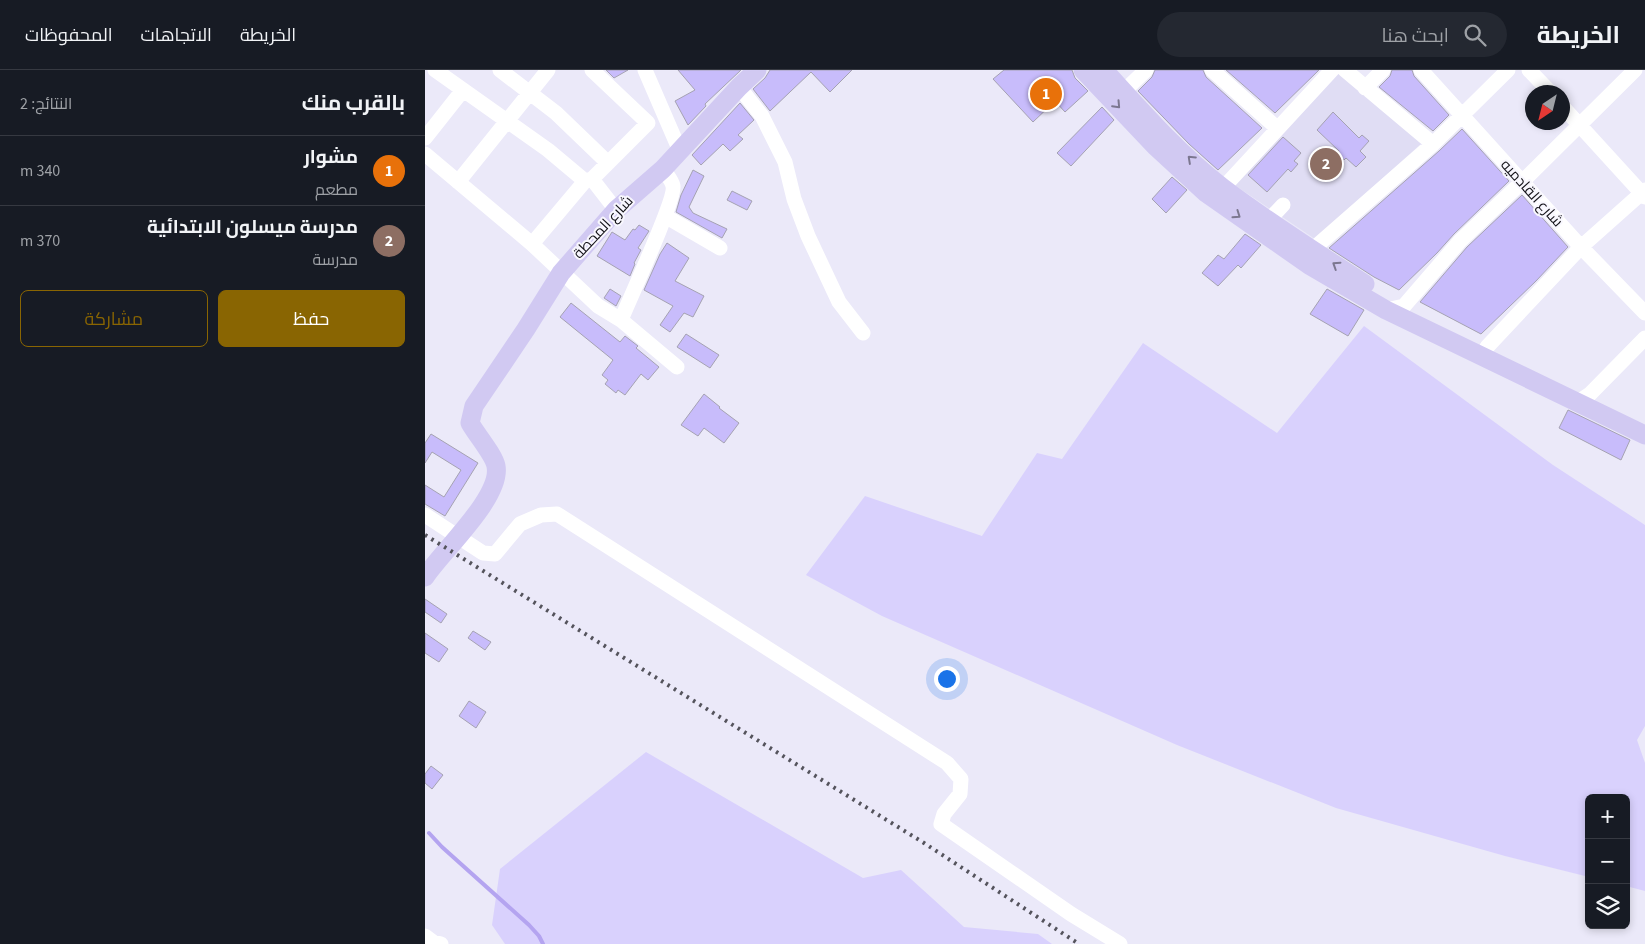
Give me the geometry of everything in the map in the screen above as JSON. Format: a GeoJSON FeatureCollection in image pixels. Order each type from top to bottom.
{"type":"FeatureCollection","features":[{"type":"Feature","properties":{"kind":"main road","name":"شارع المحطة"},"geometry":{"type":"LineString","coordinates":[[458,535],[473,520],[483,505],[496,474],[496,465],[492,456],[470,423],[474,406],[561,273],[616,210],[663,169],[757,70]]}},
{"type":"Feature","properties":{"kind":"main road"},"geometry":{"type":"LineString","coordinates":[[1083,70],[1155,146],[1207,193],[1309,266],[1584,398],[1645,421]]}},
{"type":"Feature","properties":{"kind":"main road"},"geometry":{"type":"LineString","coordinates":[[1104,70],[1162,132],[1223,188],[1312,250],[1365,284],[1395,308],[1487,347],[1584,398],[1645,435]]}},
{"type":"Feature","properties":{"kind":"main road"},"geometry":{"type":"LineString","coordinates":[[425,577],[458,535]]}},
{"type":"Feature","properties":{"kind":"street"},"geometry":{"type":"LineString","coordinates":[[435,70],[588,180],[616,210]]}},
{"type":"Feature","properties":{"kind":"street"},"geometry":{"type":"LineString","coordinates":[[500,70],[556,113],[608,163]]}},
{"type":"Feature","properties":{"kind":"street"},"geometry":{"type":"LineString","coordinates":[[458,182],[548,70]]}},
{"type":"Feature","properties":{"kind":"street"},"geometry":{"type":"LineString","coordinates":[[531,244],[588,180],[608,163],[648,122],[593,70]]}},
{"type":"Feature","properties":{"kind":"street"},"geometry":{"type":"LineString","coordinates":[[645,70],[680,151]]}},
{"type":"Feature","properties":{"kind":"street"},"geometry":{"type":"LineString","coordinates":[[1123,92],[1146,70]]}},
{"type":"Feature","properties":{"kind":"street"},"geometry":{"type":"LineString","coordinates":[[1212,70],[1277,128]]}},
{"type":"Feature","properties":{"kind":"street"},"geometry":{"type":"LineString","coordinates":[[1223,188],[1332,70]]}},
{"type":"Feature","properties":{"kind":"street"},"geometry":{"type":"LineString","coordinates":[[1345,70],[1433,144]]}},
{"type":"Feature","properties":{"kind":"street"},"geometry":{"type":"LineString","coordinates":[[1365,88],[1383,70]]}},
{"type":"Feature","properties":{"kind":"street","name":"شارع القادميه"},"geometry":{"type":"LineString","coordinates":[[1421,70],[1581,247],[1645,313]]}},
{"type":"Feature","properties":{"kind":"street"},"geometry":{"type":"LineString","coordinates":[[1312,250],[1433,144],[1508,70]]}},
{"type":"Feature","properties":{"kind":"street"},"geometry":{"type":"LineString","coordinates":[[1529,70],[1543,85]]}},
{"type":"Feature","properties":{"kind":"street"},"geometry":{"type":"LineString","coordinates":[[1395,308],[1460,240],[1522,182],[1635,70]]}},
{"type":"Feature","properties":{"kind":"street"},"geometry":{"type":"LineString","coordinates":[[739,87],[762,116],[785,162],[808,236],[839,302],[863,333]]}},
{"type":"Feature","properties":{"kind":"street"},"geometry":{"type":"LineString","coordinates":[[425,138],[463,90]]}},
{"type":"Feature","properties":{"kind":"street"},"geometry":{"type":"LineString","coordinates":[[1487,347],[1581,247],[1644,193],[1570,115]]}},
{"type":"Feature","properties":{"kind":"street"},"geometry":{"type":"LineString","coordinates":[[425,154],[531,244],[598,306],[621,320],[677,367]]}},
{"type":"Feature","properties":{"kind":"street"},"geometry":{"type":"LineString","coordinates":[[621,320],[672,195],[673,186],[663,169]]}},
{"type":"Feature","properties":{"kind":"street"},"geometry":{"type":"LineString","coordinates":[[1269,220],[1283,205]]}},
{"type":"Feature","properties":{"kind":"street"},"geometry":{"type":"LineString","coordinates":[[665,216],[720,248]]}},
{"type":"Feature","properties":{"kind":"street"},"geometry":{"type":"LineString","coordinates":[[1584,398],[1645,338]]}},
{"type":"Feature","properties":{"kind":"street"},"geometry":{"type":"LineString","coordinates":[[425,515],[483,553],[495,554],[520,524],[541,515],[557,514],[947,763],[961,779],[961,794],[944,814],[941,824],[1071,914],[1120,944]]}},
{"type":"Feature","properties":{"kind":"shaded area"},"geometry":{"type":"Polygon","coordinates":[[[1339,71],[1422,143],[1315,239],[1233,184],[1339,71]]]}},
{"type":"Feature","properties":{"kind":"shaded area"},"geometry":{"type":"Polygon","coordinates":[[[1364,326],[1553,465],[1645,525],[1645,726],[1637,740],[1645,763],[1645,891],[1630,887],[1630,794],[1585,794],[1585,876],[1505,856],[1336,808],[1177,745],[882,616],[806,575],[865,496],[982,536],[1037,453],[1062,459],[1143,343],[1277,433],[1364,326]]]}},
{"type":"Feature","properties":{"kind":"shaded area"},"geometry":{"type":"Polygon","coordinates":[[[646,752],[863,878],[901,870],[964,927],[1038,934],[1052,944],[505,944],[492,925],[500,869],[646,752]]]}},
{"type":"Feature","properties":{"kind":"building"},"geometry":{"type":"Polygon","coordinates":[[[606,70],[628,70],[614,78],[606,70]]]}},
{"type":"Feature","properties":{"kind":"building"},"geometry":{"type":"Polygon","coordinates":[[[678,70],[741,70],[705,104],[706,106],[688,125],[675,101],[695,90],[678,70]]]}},
{"type":"Feature","properties":{"kind":"building"},"geometry":{"type":"Polygon","coordinates":[[[770,70],[852,70],[830,92],[811,72],[770,111],[753,89],[765,78],[770,70]]]}},
{"type":"Feature","properties":{"kind":"building"},"geometry":{"type":"Polygon","coordinates":[[[1004,70],[1072,70],[1075,78],[1088,91],[1065,112],[1055,101],[1033,122],[993,79],[1004,70]]]}},
{"type":"Feature","properties":{"kind":"building"},"geometry":{"type":"Polygon","coordinates":[[[1155,70],[1203,70],[1206,77],[1262,128],[1218,170],[1189,144],[1138,91],[1152,77],[1155,70]]]}},
{"type":"Feature","properties":{"kind":"building"},"geometry":{"type":"Polygon","coordinates":[[[1226,70],[1319,70],[1275,113],[1226,70]]]}},
{"type":"Feature","properties":{"kind":"building"},"geometry":{"type":"Polygon","coordinates":[[[1392,70],[1412,70],[1414,76],[1449,115],[1433,131],[1379,87],[1390,76],[1392,70]]]}},
{"type":"Feature","properties":{"kind":"building"},"geometry":{"type":"Polygon","coordinates":[[[740,103],[754,120],[738,135],[743,139],[730,151],[723,144],[701,165],[692,155],[740,103]]]}},
{"type":"Feature","properties":{"kind":"building"},"geometry":{"type":"Polygon","coordinates":[[[1102,107],[1114,120],[1071,166],[1057,153],[1102,107]]]}},
{"type":"Feature","properties":{"kind":"building"},"geometry":{"type":"Polygon","coordinates":[[[1333,112],[1359,138],[1362,135],[1369,141],[1360,151],[1366,157],[1356,167],[1346,158],[1344,160],[1337,154],[1339,151],[1317,130],[1333,112]]]}},
{"type":"Feature","properties":{"kind":"building"},"geometry":{"type":"Polygon","coordinates":[[[1462,129],[1509,181],[1399,290],[1374,277],[1329,248],[1439,151],[1462,129]]]}},
{"type":"Feature","properties":{"kind":"building"},"geometry":{"type":"Polygon","coordinates":[[[1283,137],[1301,153],[1294,161],[1298,164],[1291,172],[1288,169],[1267,192],[1248,175],[1283,137]]]}},
{"type":"Feature","properties":{"kind":"building"},"geometry":{"type":"Polygon","coordinates":[[[693,170],[704,176],[689,207],[693,213],[727,229],[722,238],[676,212],[681,195],[693,170]]]}},
{"type":"Feature","properties":{"kind":"building"},"geometry":{"type":"Polygon","coordinates":[[[1172,177],[1187,190],[1166,213],[1152,199],[1172,177]]]}},
{"type":"Feature","properties":{"kind":"building"},"geometry":{"type":"Polygon","coordinates":[[[732,191],[752,201],[747,210],[727,200],[732,191]]]}},
{"type":"Feature","properties":{"kind":"building"},"geometry":{"type":"Polygon","coordinates":[[[1522,195],[1568,247],[1536,281],[1481,334],[1420,302],[1467,247],[1522,195]]]}},
{"type":"Feature","properties":{"kind":"building"},"geometry":{"type":"Polygon","coordinates":[[[639,225],[649,231],[638,248],[641,250],[630,276],[597,256],[612,232],[625,240],[633,229],[635,230],[639,225]]]}},
{"type":"Feature","properties":{"kind":"building"},"geometry":{"type":"Polygon","coordinates":[[[1245,234],[1261,245],[1241,268],[1238,265],[1218,286],[1202,273],[1218,255],[1224,259],[1245,234]]]}},
{"type":"Feature","properties":{"kind":"building"},"geometry":{"type":"Polygon","coordinates":[[[667,243],[689,258],[675,281],[704,296],[693,317],[684,313],[670,332],[660,325],[673,306],[644,290],[667,243]]]}},
{"type":"Feature","properties":{"kind":"building"},"geometry":{"type":"Polygon","coordinates":[[[610,289],[621,296],[616,306],[604,298],[610,289]]]}},
{"type":"Feature","properties":{"kind":"building"},"geometry":{"type":"Polygon","coordinates":[[[1327,289],[1364,310],[1348,336],[1310,314],[1327,289]]]}},
{"type":"Feature","properties":{"kind":"building"},"geometry":{"type":"Polygon","coordinates":[[[571,303],[620,342],[625,336],[659,367],[648,380],[641,374],[625,395],[618,390],[616,393],[605,384],[608,380],[602,375],[613,360],[560,317],[571,303]]]}},
{"type":"Feature","properties":{"kind":"building"},"geometry":{"type":"Polygon","coordinates":[[[686,334],[719,355],[710,368],[677,347],[686,334]]]}},
{"type":"Feature","properties":{"kind":"building"},"geometry":{"type":"Polygon","coordinates":[[[704,394],[739,423],[724,443],[704,428],[698,436],[681,425],[704,394]]]}},
{"type":"Feature","properties":{"kind":"building"},"geometry":{"type":"Polygon","coordinates":[[[1568,410],[1630,440],[1621,460],[1559,428],[1568,410]]]}},
{"type":"Feature","properties":{"kind":"building"},"geometry":{"type":"Polygon","coordinates":[[[431,434],[478,463],[445,516],[425,504],[425,485],[444,497],[461,470],[432,452],[425,463],[425,443],[431,434]]]}},
{"type":"Feature","properties":{"kind":"building"},"geometry":{"type":"Polygon","coordinates":[[[425,599],[447,614],[441,623],[425,612],[425,599]]]}},
{"type":"Feature","properties":{"kind":"building"},"geometry":{"type":"Polygon","coordinates":[[[473,631],[491,642],[485,650],[468,638],[473,631]]]}},
{"type":"Feature","properties":{"kind":"building"},"geometry":{"type":"Polygon","coordinates":[[[425,633],[448,649],[439,662],[425,653],[425,633]]]}},
{"type":"Feature","properties":{"kind":"building"},"geometry":{"type":"Polygon","coordinates":[[[469,701],[486,712],[476,728],[459,716],[469,701]]]}},
{"type":"Feature","properties":{"kind":"building"},"geometry":{"type":"Polygon","coordinates":[[[431,766],[443,775],[432,789],[425,783],[425,774],[431,766]]]}},
{"type":"Feature","properties":{"kind":"waterway"},"geometry":{"type":"LineString","coordinates":[[429,833],[442,847],[529,925],[539,936],[543,944]]}},
{"type":"Feature","properties":{"kind":"railway"},"geometry":{"type":"LineString","coordinates":[[425,535],[924,843],[1079,944]]}},
{"type":"Feature","properties":{"kind":"place","name":"مشوار"},"geometry":{"type":"Point","coordinates":[1046,94]}},
{"type":"Feature","properties":{"kind":"place","name":"مدرسة ميسلون الابتدائية"},"geometry":{"type":"Point","coordinates":[1326,164]}}]}
